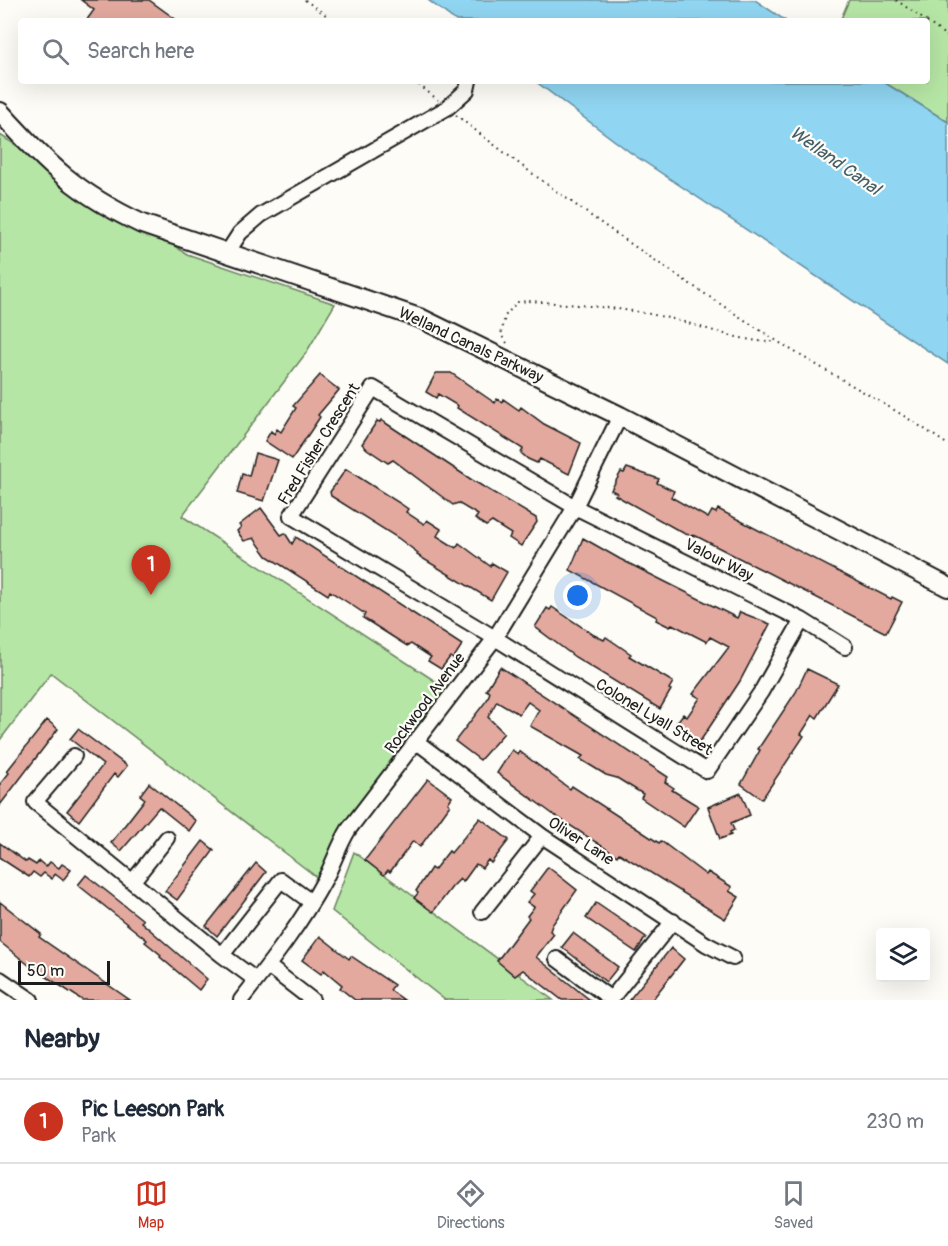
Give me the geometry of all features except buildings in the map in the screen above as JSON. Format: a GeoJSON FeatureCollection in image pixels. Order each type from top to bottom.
{"type":"FeatureCollection","features":[{"type":"Feature","properties":{"kind":"main road","name":"Welland Canals Parkway"},"geometry":{"type":"LineString","coordinates":[[0,112],[45,161],[94,199],[142,224],[422,319],[620,416],[948,587]]}},
{"type":"Feature","properties":{"kind":"street"},"geometry":{"type":"LineString","coordinates":[[227,253],[240,233],[261,215],[447,108],[467,90],[468,84]]}},
{"type":"Feature","properties":{"kind":"street","name":"Fred Fisher Crescent"},"geometry":{"type":"LineString","coordinates":[[495,638],[291,516],[373,388],[575,507]]}},
{"type":"Feature","properties":{"kind":"street","name":"Rockwood Avenue"},"geometry":{"type":"LineString","coordinates":[[241,1000],[268,966],[326,878],[336,850],[349,829],[495,638],[575,507],[620,416]]}},
{"type":"Feature","properties":{"kind":"street","name":"Valour Way"},"geometry":{"type":"LineString","coordinates":[[575,507],[802,620],[845,647]]}},
{"type":"Feature","properties":{"kind":"street","name":"Colonel Lyall Street"},"geometry":{"type":"LineString","coordinates":[[495,638],[707,771],[761,692],[802,620]]}},
{"type":"Feature","properties":{"kind":"street","name":"Oliver Lane"},"geometry":{"type":"LineString","coordinates":[[417,742],[542,836],[733,958]]}},
{"type":"Feature","properties":{"kind":"street"},"geometry":{"type":"LineString","coordinates":[[74,756],[35,802],[222,955],[256,980]]}},
{"type":"Feature","properties":{"kind":"street"},"geometry":{"type":"LineString","coordinates":[[482,912],[542,836]]}},
{"type":"Feature","properties":{"kind":"street"},"geometry":{"type":"LineString","coordinates":[[133,881],[167,838]]}},
{"type":"Feature","properties":{"kind":"street"},"geometry":{"type":"LineString","coordinates":[[222,955],[281,880],[310,902]]}},
{"type":"Feature","properties":{"kind":"street"},"geometry":{"type":"LineString","coordinates":[[557,959],[611,1000],[673,921]]}},
{"type":"Feature","properties":{"kind":"street"},"geometry":{"type":"LineString","coordinates":[[268,966],[312,1000]]}},
{"type":"Feature","properties":{"kind":"street"},"geometry":{"type":"LineString","coordinates":[[0,979],[32,1000]]}},
{"type":"Feature","properties":{"kind":"path"},"geometry":{"type":"LineString","coordinates":[[305,0],[330,18]]}},
{"type":"Feature","properties":{"kind":"path"},"geometry":{"type":"LineString","coordinates":[[896,0],[922,18]]}},
{"type":"Feature","properties":{"kind":"path"},"geometry":{"type":"LineString","coordinates":[[930,24],[948,37]]}},
{"type":"Feature","properties":{"kind":"path"},"geometry":{"type":"LineString","coordinates":[[418,84],[589,214],[778,342],[905,414],[948,446]]}},
{"type":"Feature","properties":{"kind":"path"},"geometry":{"type":"LineString","coordinates":[[512,346],[501,335],[505,315],[517,302],[531,301],[623,309],[663,317],[744,339],[778,342]]}},
{"type":"Feature","properties":{"kind":"green space"},"geometry":{"type":"Polygon","coordinates":[[[849,0],[948,0],[948,122],[887,84],[930,84],[930,18],[841,18],[849,0]]]}},
{"type":"Feature","properties":{"kind":"green space"},"geometry":{"type":"Polygon","coordinates":[[[0,135],[187,254],[335,304],[306,353],[182,516],[455,694],[319,879],[51,673],[0,740],[0,135]]]}},
{"type":"Feature","properties":{"kind":"green space"},"geometry":{"type":"Polygon","coordinates":[[[354,852],[553,1000],[445,1000],[332,911],[354,852]]]}},
{"type":"Feature","properties":{"kind":"water"},"geometry":{"type":"Polygon","coordinates":[[[428,0],[755,0],[782,18],[452,18],[428,0]]]}},
{"type":"Feature","properties":{"kind":"water","name":"Welland Canal"},"geometry":{"type":"Polygon","coordinates":[[[539,84],[887,84],[948,122],[948,364],[631,153],[539,84]]]}},
{"type":"Feature","properties":{"kind":"place","name":"Pic Leeson Park"},"geometry":{"type":"Point","coordinates":[151,595]}}]}
